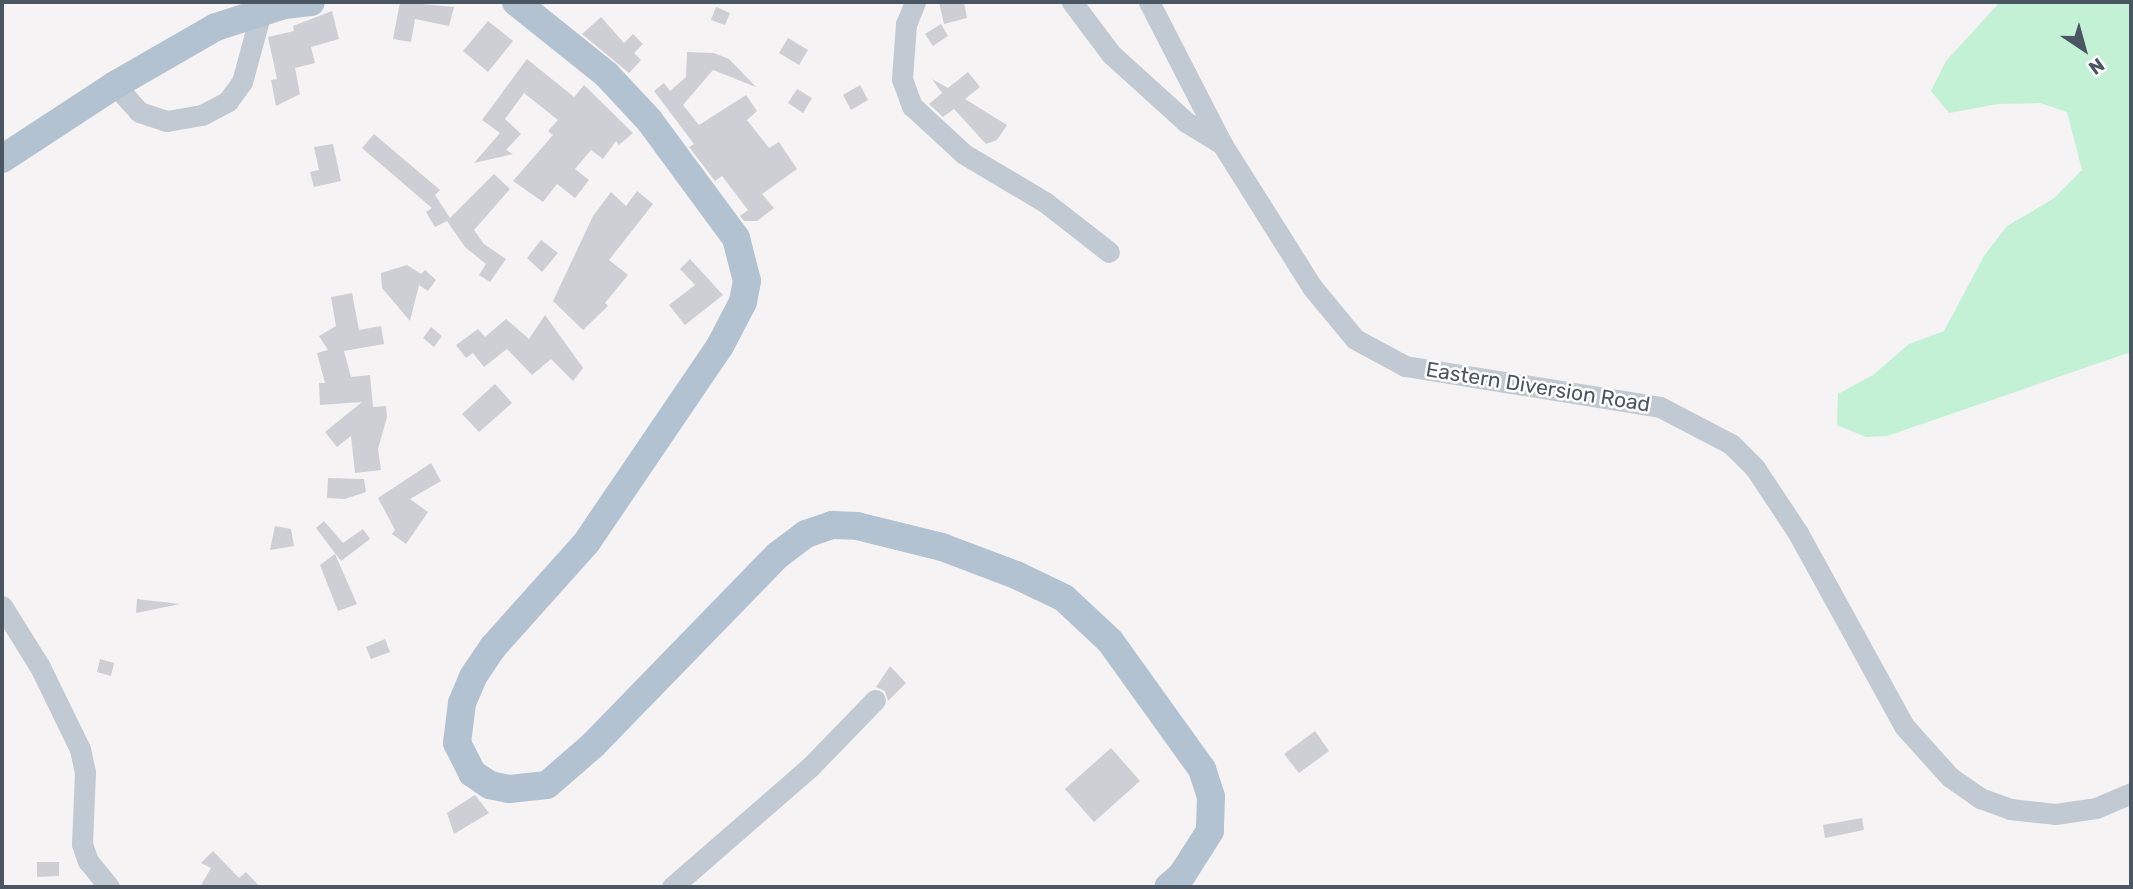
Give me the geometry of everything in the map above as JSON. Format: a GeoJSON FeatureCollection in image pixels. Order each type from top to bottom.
{"type":"FeatureCollection","features":[{"type":"Feature","properties":{"kind":"main road"},"geometry":{"type":"LineString","coordinates":[[2,159],[115,85],[216,27],[261,12],[311,2]]}},
{"type":"Feature","properties":{"kind":"main road"},"geometry":{"type":"LineString","coordinates":[[516,2],[597,66],[649,120],[736,238],[747,281],[743,302],[720,346],[601,522],[472,677],[461,703],[457,743],[472,773],[489,785],[509,789],[547,785],[593,745],[778,555],[806,534],[832,525],[856,526],[942,547],[1016,575],[1064,598],[1110,641],[1202,769],[1211,797],[1210,831],[1182,876],[1170,887]]}},
{"type":"Feature","properties":{"kind":"street"},"geometry":{"type":"LineString","coordinates":[[1072,2],[1119,62],[1186,122],[1222,144]]}},
{"type":"Feature","properties":{"kind":"street","name":"Eastern Diversion Road"},"geometry":{"type":"LineString","coordinates":[[1149,2],[1222,144],[1332,315],[1355,339],[1381,356],[1405,366],[1660,407],[1731,444],[1755,468],[1798,533],[1904,726],[1950,777],[1990,802],[2055,814],[2095,808],[2131,793]]}},
{"type":"Feature","properties":{"kind":"street"},"geometry":{"type":"LineString","coordinates":[[909,5],[902,79],[912,106],[964,154],[1045,202],[1109,252]]}},
{"type":"Feature","properties":{"kind":"street"},"geometry":{"type":"LineString","coordinates":[[115,85],[139,112],[167,121],[202,115],[228,101],[242,82],[261,12]]}},
{"type":"Feature","properties":{"kind":"street"},"geometry":{"type":"LineString","coordinates":[[2,606],[40,667],[80,749],[85,772],[82,844],[88,861],[109,887]]}},
{"type":"Feature","properties":{"kind":"street"},"geometry":{"type":"LineString","coordinates":[[672,887],[811,766],[874,700]]}},
{"type":"Feature","properties":{"kind":"green space"},"geometry":{"type":"Polygon","coordinates":[[[2000,2],[2131,2],[2131,352],[1887,436],[1866,437],[1837,425],[1838,394],[1873,375],[1909,344],[1944,331],[1984,256],[2007,226],[2053,199],[2082,170],[2067,112],[2040,103],[1998,104],[1949,113],[1931,91],[1946,61],[2000,2]]]}},
{"type":"Feature","properties":{"kind":"building"},"geometry":{"type":"Polygon","coordinates":[[[400,2],[454,7],[449,26],[415,19],[411,42],[393,39],[400,2]]]}},
{"type":"Feature","properties":{"kind":"building"},"geometry":{"type":"Polygon","coordinates":[[[939,2],[964,2],[967,18],[944,24],[939,2]]]}},
{"type":"Feature","properties":{"kind":"building"},"geometry":{"type":"Polygon","coordinates":[[[716,7],[730,13],[725,25],[711,20],[716,7]]]}},
{"type":"Feature","properties":{"kind":"building"},"geometry":{"type":"Polygon","coordinates":[[[332,11],[339,39],[311,47],[315,63],[295,68],[300,94],[276,106],[271,80],[277,79],[268,37],[294,31],[293,26],[332,11]]]}},
{"type":"Feature","properties":{"kind":"building"},"geometry":{"type":"Polygon","coordinates":[[[601,17],[624,43],[633,34],[643,44],[634,53],[641,60],[629,73],[582,34],[601,17]]]}},
{"type":"Feature","properties":{"kind":"building"},"geometry":{"type":"Polygon","coordinates":[[[488,21],[513,41],[488,72],[463,51],[488,21]]]}},
{"type":"Feature","properties":{"kind":"building"},"geometry":{"type":"Polygon","coordinates":[[[941,24],[948,36],[933,46],[925,34],[941,24]]]}},
{"type":"Feature","properties":{"kind":"building"},"geometry":{"type":"Polygon","coordinates":[[[788,38],[808,50],[799,65],[779,53],[788,38]]]}},
{"type":"Feature","properties":{"kind":"building"},"geometry":{"type":"Polygon","coordinates":[[[687,52],[714,53],[729,59],[756,87],[713,70],[683,105],[699,125],[746,95],[757,111],[747,120],[769,148],[779,142],[797,169],[762,194],[774,208],[757,221],[744,221],[740,216],[748,210],[722,176],[715,181],[689,147],[694,144],[654,91],[664,83],[670,91],[686,77],[687,52]]]}},
{"type":"Feature","properties":{"kind":"building"},"geometry":{"type":"Polygon","coordinates":[[[527,59],[574,97],[584,85],[633,133],[619,145],[616,141],[603,159],[591,150],[575,169],[589,180],[575,198],[557,184],[543,202],[513,181],[553,135],[548,131],[558,120],[524,93],[505,119],[521,134],[506,150],[513,154],[474,163],[500,133],[482,120],[527,59]]]}},
{"type":"Feature","properties":{"kind":"building"},"geometry":{"type":"Polygon","coordinates":[[[968,72],[980,87],[965,99],[1007,125],[997,140],[986,144],[954,109],[943,117],[929,104],[942,93],[932,79],[948,88],[968,72]]]}},
{"type":"Feature","properties":{"kind":"building"},"geometry":{"type":"Polygon","coordinates":[[[860,85],[868,100],[851,110],[843,95],[860,85]]]}},
{"type":"Feature","properties":{"kind":"building"},"geometry":{"type":"Polygon","coordinates":[[[797,89],[812,98],[803,113],[788,103],[797,89]]]}},
{"type":"Feature","properties":{"kind":"building"},"geometry":{"type":"Polygon","coordinates":[[[374,134],[440,190],[435,195],[450,218],[494,174],[510,189],[474,230],[484,244],[506,259],[490,282],[479,275],[486,264],[465,247],[447,221],[435,227],[426,212],[432,208],[362,148],[374,134]]]}},
{"type":"Feature","properties":{"kind":"building"},"geometry":{"type":"Polygon","coordinates":[[[333,144],[341,181],[314,187],[310,172],[319,170],[314,147],[333,144]]]}},
{"type":"Feature","properties":{"kind":"building"},"geometry":{"type":"Polygon","coordinates":[[[637,191],[653,204],[609,260],[628,275],[605,303],[608,306],[583,330],[553,301],[593,216],[611,192],[626,206],[637,191]]]}},
{"type":"Feature","properties":{"kind":"building"},"geometry":{"type":"Polygon","coordinates":[[[541,240],[558,253],[542,272],[527,258],[541,240]]]}},
{"type":"Feature","properties":{"kind":"building"},"geometry":{"type":"Polygon","coordinates":[[[690,259],[723,295],[685,325],[669,305],[695,285],[680,269],[690,259]]]}},
{"type":"Feature","properties":{"kind":"building"},"geometry":{"type":"Polygon","coordinates":[[[407,265],[421,274],[425,270],[436,280],[428,291],[419,285],[410,321],[382,288],[381,273],[407,265]]]}},
{"type":"Feature","properties":{"kind":"building"},"geometry":{"type":"Polygon","coordinates":[[[352,293],[359,330],[381,326],[384,344],[344,351],[351,377],[370,375],[373,407],[386,406],[387,417],[378,449],[381,470],[355,473],[351,436],[337,447],[325,432],[362,402],[320,405],[319,383],[325,383],[317,353],[328,350],[319,336],[336,326],[331,297],[352,293]]]}},
{"type":"Feature","properties":{"kind":"building"},"geometry":{"type":"Polygon","coordinates":[[[545,315],[583,368],[573,381],[551,359],[532,375],[507,349],[484,367],[473,353],[466,358],[456,345],[478,329],[485,337],[506,319],[529,339],[545,315]]]}},
{"type":"Feature","properties":{"kind":"building"},"geometry":{"type":"Polygon","coordinates":[[[431,327],[442,336],[434,347],[423,338],[431,327]]]}},
{"type":"Feature","properties":{"kind":"building"},"geometry":{"type":"Polygon","coordinates":[[[495,384],[512,403],[479,432],[462,414],[495,384]]]}},
{"type":"Feature","properties":{"kind":"building"},"geometry":{"type":"Polygon","coordinates":[[[431,463],[441,481],[410,499],[428,512],[406,544],[392,534],[395,530],[378,498],[431,463]]]}},
{"type":"Feature","properties":{"kind":"building"},"geometry":{"type":"Polygon","coordinates":[[[328,478],[364,479],[366,492],[345,499],[327,498],[328,478]]]}},
{"type":"Feature","properties":{"kind":"building"},"geometry":{"type":"Polygon","coordinates":[[[324,521],[343,543],[363,529],[370,539],[341,561],[316,528],[324,521]]]}},
{"type":"Feature","properties":{"kind":"building"},"geometry":{"type":"Polygon","coordinates":[[[275,526],[291,529],[294,546],[270,550],[275,526]]]}},
{"type":"Feature","properties":{"kind":"building"},"geometry":{"type":"Polygon","coordinates":[[[335,554],[357,604],[338,611],[320,565],[335,554]]]}},
{"type":"Feature","properties":{"kind":"building"},"geometry":{"type":"Polygon","coordinates":[[[137,599],[180,604],[136,613],[137,599]]]}},
{"type":"Feature","properties":{"kind":"building"},"geometry":{"type":"Polygon","coordinates":[[[385,639],[390,652],[371,659],[366,647],[385,639]]]}},
{"type":"Feature","properties":{"kind":"building"},"geometry":{"type":"Polygon","coordinates":[[[100,659],[114,663],[111,676],[97,672],[100,659]]]}},
{"type":"Feature","properties":{"kind":"building"},"geometry":{"type":"Polygon","coordinates":[[[890,666],[906,683],[888,701],[885,691],[876,687],[890,666]]]}},
{"type":"Feature","properties":{"kind":"building"},"geometry":{"type":"Polygon","coordinates":[[[1315,731],[1329,751],[1299,773],[1284,754],[1315,731]]]}},
{"type":"Feature","properties":{"kind":"building"},"geometry":{"type":"Polygon","coordinates":[[[1111,748],[1140,781],[1094,822],[1065,789],[1111,748]]]}},
{"type":"Feature","properties":{"kind":"building"},"geometry":{"type":"Polygon","coordinates":[[[475,795],[489,813],[454,834],[447,813],[475,795]]]}},
{"type":"Feature","properties":{"kind":"building"},"geometry":{"type":"Polygon","coordinates":[[[1862,818],[1864,830],[1825,838],[1823,825],[1862,818]]]}},
{"type":"Feature","properties":{"kind":"building"},"geometry":{"type":"Polygon","coordinates":[[[213,851],[239,878],[246,872],[260,887],[200,887],[211,868],[201,863],[213,851]]]}},
{"type":"Feature","properties":{"kind":"building"},"geometry":{"type":"Polygon","coordinates":[[[37,862],[59,862],[59,876],[37,877],[37,862]]]}}]}
